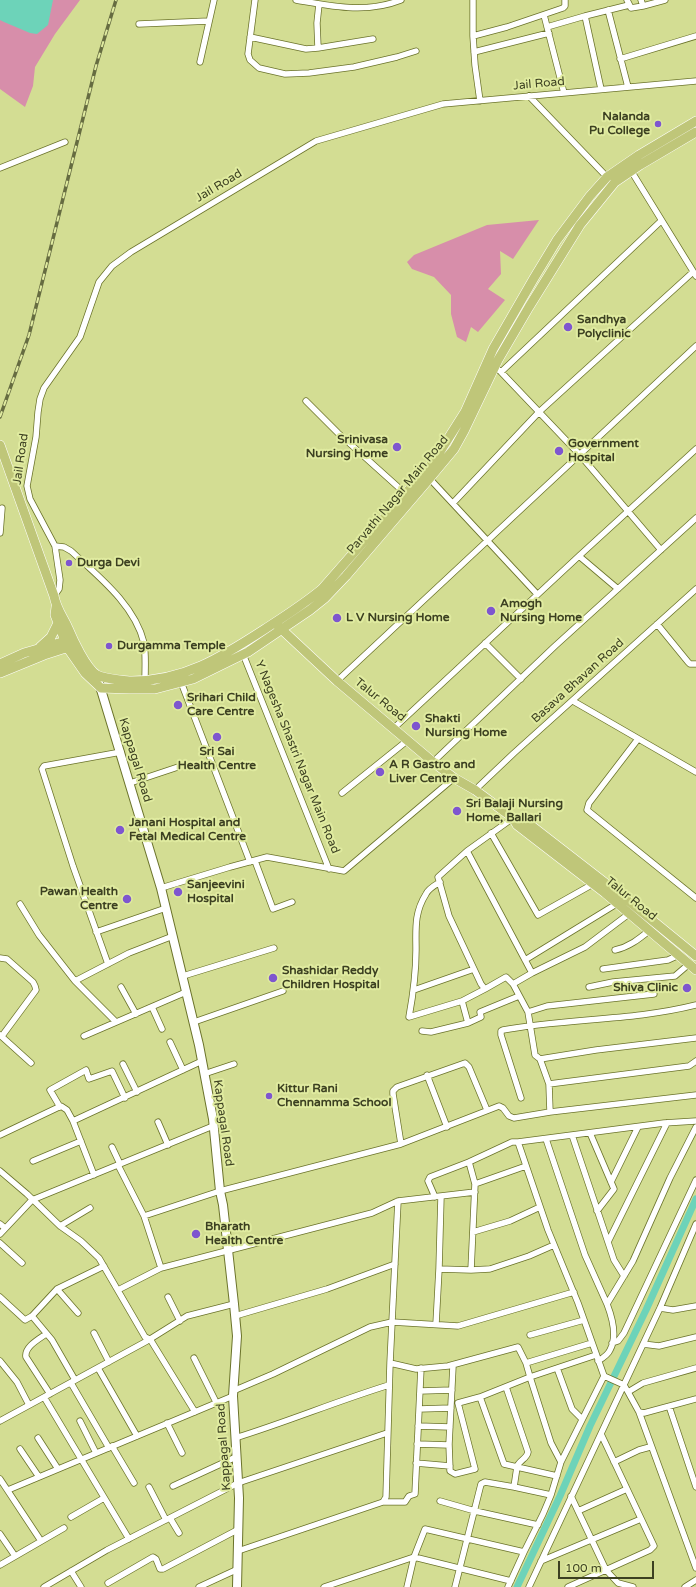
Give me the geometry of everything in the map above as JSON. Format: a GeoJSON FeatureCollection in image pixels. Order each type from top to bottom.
{"type":"FeatureCollection","features":[{"type":"Feature","properties":{"kind":"main road","name":"Parvathi Nagar Main Road"},"geometry":{"type":"LineString","coordinates":[[278,626],[325,598],[430,479],[454,449],[498,370],[529,307],[580,225],[615,182],[629,167],[696,121]]}},
{"type":"Feature","properties":{"kind":"main road","name":"Parvathi Nagar Main Road"},"geometry":{"type":"LineString","coordinates":[[101,688],[155,689],[193,679],[243,654],[322,589],[407,495],[434,462],[447,443],[465,412],[489,359],[526,291],[557,240],[590,196],[607,177],[696,132]]}},
{"type":"Feature","properties":{"kind":"main road"},"geometry":{"type":"LineString","coordinates":[[0,445],[54,596],[56,607],[55,615],[58,623],[85,673],[101,688]]}},
{"type":"Feature","properties":{"kind":"main road"},"geometry":{"type":"LineString","coordinates":[[56,607],[62,613],[70,643],[97,675],[119,680],[164,679],[197,669],[278,626]]}},
{"type":"Feature","properties":{"kind":"main road"},"geometry":{"type":"LineString","coordinates":[[39,648],[50,637],[58,623]]}},
{"type":"Feature","properties":{"kind":"main road","name":"Talur Road"},"geometry":{"type":"LineString","coordinates":[[278,626],[337,681],[433,762],[454,778],[476,790],[513,818],[517,826],[618,903],[693,967]]}},
{"type":"Feature","properties":{"kind":"main road"},"geometry":{"type":"LineString","coordinates":[[0,664],[39,648],[70,643]]}},
{"type":"Feature","properties":{"kind":"main road"},"geometry":{"type":"LineString","coordinates":[[0,673],[70,643]]}},
{"type":"Feature","properties":{"kind":"main road","name":"Kappagal Road"},"geometry":{"type":"LineString","coordinates":[[97,675],[161,888],[194,1022],[214,1126],[220,1191],[223,1205],[234,1304],[236,1336],[233,1393],[239,1529],[237,1587]]}},
{"type":"Feature","properties":{"kind":"main road","name":"Talur Road"},"geometry":{"type":"LineString","coordinates":[[513,818],[524,820],[631,903],[696,956]]}},
{"type":"Feature","properties":{"kind":"street"},"geometry":{"type":"LineString","coordinates":[[200,62],[214,0]]}},
{"type":"Feature","properties":{"kind":"street"},"geometry":{"type":"LineString","coordinates":[[255,0],[248,54],[254,65],[260,68],[285,74],[309,73],[354,67],[397,57],[416,50]]}},
{"type":"Feature","properties":{"kind":"street"},"geometry":{"type":"LineString","coordinates":[[296,0],[346,8],[371,8],[392,4],[401,0]]}},
{"type":"Feature","properties":{"kind":"street"},"geometry":{"type":"LineString","coordinates":[[473,0],[474,52],[480,101]]}},
{"type":"Feature","properties":{"kind":"street"},"geometry":{"type":"LineString","coordinates":[[473,36],[507,27],[563,8],[565,6],[565,0]]}},
{"type":"Feature","properties":{"kind":"street"},"geometry":{"type":"LineString","coordinates":[[474,52],[548,30],[585,16],[628,3],[631,8],[634,8],[642,3],[665,0]]}},
{"type":"Feature","properties":{"kind":"street"},"geometry":{"type":"LineString","coordinates":[[318,48],[317,23],[319,4]]}},
{"type":"Feature","properties":{"kind":"street"},"geometry":{"type":"LineString","coordinates":[[608,10],[628,86]]}},
{"type":"Feature","properties":{"kind":"street"},"geometry":{"type":"LineString","coordinates":[[544,15],[564,93]]}},
{"type":"Feature","properties":{"kind":"street"},"geometry":{"type":"LineString","coordinates":[[585,16],[601,89]]}},
{"type":"Feature","properties":{"kind":"street"},"geometry":{"type":"LineString","coordinates":[[139,24],[209,21]]}},
{"type":"Feature","properties":{"kind":"street"},"geometry":{"type":"LineString","coordinates":[[620,59],[696,36]]}},
{"type":"Feature","properties":{"kind":"street"},"geometry":{"type":"LineString","coordinates":[[250,37],[306,49],[374,39]]}},
{"type":"Feature","properties":{"kind":"street","name":"Jail Road"},"geometry":{"type":"LineString","coordinates":[[54,596],[59,588],[60,580],[55,546],[30,499],[26,486],[36,437],[39,406],[44,388],[80,337],[99,282],[112,266],[144,244],[316,141],[443,104],[696,81]]}},
{"type":"Feature","properties":{"kind":"street"},"geometry":{"type":"LineString","coordinates":[[529,96],[607,177]]}},
{"type":"Feature","properties":{"kind":"street"},"geometry":{"type":"LineString","coordinates":[[0,168],[65,142]]}},
{"type":"Feature","properties":{"kind":"street"},"geometry":{"type":"LineString","coordinates":[[453,503],[539,412],[694,274],[629,167]]}},
{"type":"Feature","properties":{"kind":"street"},"geometry":{"type":"LineString","coordinates":[[498,370],[661,221]]}},
{"type":"Feature","properties":{"kind":"street"},"geometry":{"type":"LineString","coordinates":[[337,681],[696,346]]}},
{"type":"Feature","properties":{"kind":"street"},"geometry":{"type":"LineString","coordinates":[[489,359],[580,455],[661,550]]}},
{"type":"Feature","properties":{"kind":"street"},"geometry":{"type":"LineString","coordinates":[[306,401],[338,433],[407,495]]}},
{"type":"Feature","properties":{"kind":"street"},"geometry":{"type":"LineString","coordinates":[[394,728],[537,594],[696,449]]}},
{"type":"Feature","properties":{"kind":"street"},"geometry":{"type":"LineString","coordinates":[[430,479],[537,594]]}},
{"type":"Feature","properties":{"kind":"street"},"geometry":{"type":"LineString","coordinates":[[0,533],[2,508]]}},
{"type":"Feature","properties":{"kind":"street"},"geometry":{"type":"LineString","coordinates":[[433,762],[696,518]]}},
{"type":"Feature","properties":{"kind":"street"},"geometry":{"type":"LineString","coordinates":[[55,546],[64,547],[71,551],[113,591],[136,622],[144,644],[145,680]]}},
{"type":"Feature","properties":{"kind":"street"},"geometry":{"type":"LineString","coordinates":[[579,556],[618,589]]}},
{"type":"Feature","properties":{"kind":"street","name":"Basava Bhavan Road"},"geometry":{"type":"LineString","coordinates":[[476,790],[514,753],[696,589]]}},
{"type":"Feature","properties":{"kind":"street"},"geometry":{"type":"LineString","coordinates":[[657,624],[688,662],[690,664],[696,664]]}},
{"type":"Feature","properties":{"kind":"street"},"geometry":{"type":"LineString","coordinates":[[485,643],[521,679]]}},
{"type":"Feature","properties":{"kind":"street","name":"Y Nagesha Shastri Nagar Main Road"},"geometry":{"type":"LineString","coordinates":[[243,654],[329,869]]}},
{"type":"Feature","properties":{"kind":"street"},"geometry":{"type":"LineString","coordinates":[[181,682],[252,862],[273,909],[292,902]]}},
{"type":"Feature","properties":{"kind":"street"},"geometry":{"type":"LineString","coordinates":[[572,701],[696,772]]}},
{"type":"Feature","properties":{"kind":"street"},"geometry":{"type":"LineString","coordinates":[[342,793],[408,740]]}},
{"type":"Feature","properties":{"kind":"street"},"geometry":{"type":"LineString","coordinates":[[638,740],[589,803],[587,810],[696,898]]}},
{"type":"Feature","properties":{"kind":"street"},"geometry":{"type":"LineString","coordinates":[[108,964],[71,859],[42,769],[44,766],[121,752]]}},
{"type":"Feature","properties":{"kind":"street"},"geometry":{"type":"LineString","coordinates":[[130,783],[178,767]]}},
{"type":"Feature","properties":{"kind":"street"},"geometry":{"type":"LineString","coordinates":[[161,888],[267,857],[344,871],[454,778]]}},
{"type":"Feature","properties":{"kind":"street"},"geometry":{"type":"LineString","coordinates":[[485,989],[449,916],[438,877],[467,851],[513,818]]}},
{"type":"Feature","properties":{"kind":"street"},"geometry":{"type":"LineString","coordinates":[[491,833],[538,915],[593,884]]}},
{"type":"Feature","properties":{"kind":"street"},"geometry":{"type":"LineString","coordinates":[[467,851],[532,973]]}},
{"type":"Feature","properties":{"kind":"street"},"geometry":{"type":"LineString","coordinates":[[440,882],[426,892],[417,914],[415,929],[416,950],[414,990],[409,1017],[462,1001],[506,977],[513,984],[528,1012],[535,1055],[540,1059],[549,1084],[550,1112]]}},
{"type":"Feature","properties":{"kind":"street"},"geometry":{"type":"LineString","coordinates":[[525,960],[618,903]]}},
{"type":"Feature","properties":{"kind":"street"},"geometry":{"type":"LineString","coordinates":[[20,904],[39,934],[75,981],[116,1022]]}},
{"type":"Feature","properties":{"kind":"street"},"geometry":{"type":"LineString","coordinates":[[96,932],[166,908]]}},
{"type":"Feature","properties":{"kind":"street"},"geometry":{"type":"LineString","coordinates":[[513,984],[584,947],[630,913]]}},
{"type":"Feature","properties":{"kind":"street"},"geometry":{"type":"LineString","coordinates":[[615,950],[636,942],[650,930]]}},
{"type":"Feature","properties":{"kind":"street"},"geometry":{"type":"LineString","coordinates":[[75,981],[129,953],[173,936]]}},
{"type":"Feature","properties":{"kind":"street"},"geometry":{"type":"LineString","coordinates":[[183,976],[274,948]]}},
{"type":"Feature","properties":{"kind":"street"},"geometry":{"type":"LineString","coordinates":[[603,969],[668,960],[679,955]]}},
{"type":"Feature","properties":{"kind":"street"},"geometry":{"type":"LineString","coordinates":[[0,958],[7,959],[33,982],[35,986],[36,990],[1,1035],[31,1063]]}},
{"type":"Feature","properties":{"kind":"street"},"geometry":{"type":"LineString","coordinates":[[589,987],[613,982],[675,976],[693,967]]}},
{"type":"Feature","properties":{"kind":"street"},"geometry":{"type":"LineString","coordinates":[[414,990],[474,969]]}},
{"type":"Feature","properties":{"kind":"street"},"geometry":{"type":"LineString","coordinates":[[121,987],[136,1014]]}},
{"type":"Feature","properties":{"kind":"street"},"geometry":{"type":"LineString","coordinates":[[194,1022],[283,991]]}},
{"type":"Feature","properties":{"kind":"street"},"geometry":{"type":"LineString","coordinates":[[84,1036],[186,992]]}},
{"type":"Feature","properties":{"kind":"street"},"geometry":{"type":"LineString","coordinates":[[528,1012],[547,1006],[654,994]]}},
{"type":"Feature","properties":{"kind":"street"},"geometry":{"type":"LineString","coordinates":[[422,1031],[431,1032],[468,1023],[481,1017],[480,1012],[519,996]]}},
{"type":"Feature","properties":{"kind":"street"},"geometry":{"type":"LineString","coordinates":[[462,1001],[468,1023]]}},
{"type":"Feature","properties":{"kind":"street"},"geometry":{"type":"LineString","coordinates":[[521,1098],[501,1033],[503,1030],[530,1025],[624,1017],[696,1005]]}},
{"type":"Feature","properties":{"kind":"street"},"geometry":{"type":"LineString","coordinates":[[152,1007],[162,1028]]}},
{"type":"Feature","properties":{"kind":"street"},"geometry":{"type":"LineString","coordinates":[[540,1059],[596,1050],[696,1038]]}},
{"type":"Feature","properties":{"kind":"street"},"geometry":{"type":"LineString","coordinates":[[170,1042],[183,1070]]}},
{"type":"Feature","properties":{"kind":"street"},"geometry":{"type":"LineString","coordinates":[[73,1121],[202,1061]]}},
{"type":"Feature","properties":{"kind":"street"},"geometry":{"type":"LineString","coordinates":[[549,1084],[689,1066],[696,1061]]}},
{"type":"Feature","properties":{"kind":"street"},"geometry":{"type":"LineString","coordinates":[[401,1144],[393,1091],[398,1087],[427,1075],[465,1063],[469,1067],[487,1110]]}},
{"type":"Feature","properties":{"kind":"street"},"geometry":{"type":"LineString","coordinates":[[123,1064],[137,1092]]}},
{"type":"Feature","properties":{"kind":"street"},"geometry":{"type":"LineString","coordinates":[[204,1074],[234,1064]]}},
{"type":"Feature","properties":{"kind":"street"},"geometry":{"type":"LineString","coordinates":[[94,1175],[73,1121],[67,1110],[61,1106],[60,1107],[50,1090],[86,1070],[89,1079],[112,1071],[124,1098]]}},
{"type":"Feature","properties":{"kind":"street"},"geometry":{"type":"LineString","coordinates":[[427,1075],[447,1127]]}},
{"type":"Feature","properties":{"kind":"street"},"geometry":{"type":"LineString","coordinates":[[144,1216],[220,1191],[401,1144],[487,1110],[501,1106],[509,1116],[514,1118],[550,1112],[696,1095]]}},
{"type":"Feature","properties":{"kind":"street"},"geometry":{"type":"LineString","coordinates":[[0,1135],[60,1107]]}},
{"type":"Feature","properties":{"kind":"street"},"geometry":{"type":"LineString","coordinates":[[436,1324],[439,1268],[438,1197],[428,1181],[430,1177],[469,1162],[512,1142],[667,1123],[696,1121]]}},
{"type":"Feature","properties":{"kind":"street"},"geometry":{"type":"LineString","coordinates":[[158,1122],[168,1145]]}},
{"type":"Feature","properties":{"kind":"street"},"geometry":{"type":"LineString","coordinates":[[608,1242],[667,1123]]}},
{"type":"Feature","properties":{"kind":"street"},"geometry":{"type":"LineString","coordinates":[[0,1234],[32,1200],[214,1126]]}},
{"type":"Feature","properties":{"kind":"street"},"geometry":{"type":"LineString","coordinates":[[611,1182],[638,1127]]}},
{"type":"Feature","properties":{"kind":"street"},"geometry":{"type":"LineString","coordinates":[[607,1304],[624,1276],[670,1178],[696,1127]]}},
{"type":"Feature","properties":{"kind":"street"},"geometry":{"type":"LineString","coordinates":[[590,1133],[614,1189],[597,1211]]}},
{"type":"Feature","properties":{"kind":"street"},"geometry":{"type":"LineString","coordinates":[[572,1135],[614,1260],[624,1276]]}},
{"type":"Feature","properties":{"kind":"street"},"geometry":{"type":"LineString","coordinates":[[546,1139],[586,1255],[613,1322],[612,1343],[608,1353],[598,1361]]}},
{"type":"Feature","properties":{"kind":"street"},"geometry":{"type":"LineString","coordinates":[[32,1161],[81,1141]]}},
{"type":"Feature","properties":{"kind":"street"},"geometry":{"type":"LineString","coordinates":[[518,1142],[540,1207],[574,1292],[604,1376],[624,1384],[638,1412],[696,1568]]}},
{"type":"Feature","properties":{"kind":"street"},"geometry":{"type":"LineString","coordinates":[[112,1147],[119,1165],[144,1216],[161,1268]]}},
{"type":"Feature","properties":{"kind":"street"},"geometry":{"type":"LineString","coordinates":[[469,1162],[475,1184],[471,1270]]}},
{"type":"Feature","properties":{"kind":"street"},"geometry":{"type":"LineString","coordinates":[[475,1184],[526,1166]]}},
{"type":"Feature","properties":{"kind":"street"},"geometry":{"type":"LineString","coordinates":[[0,1171],[60,1226],[81,1241],[99,1258],[145,1337],[150,1339],[195,1412]]}},
{"type":"Feature","properties":{"kind":"street"},"geometry":{"type":"LineString","coordinates":[[612,1343],[618,1341],[624,1333],[696,1180]]}},
{"type":"Feature","properties":{"kind":"street"},"geometry":{"type":"LineString","coordinates":[[118,1290],[161,1268],[372,1213],[398,1201],[475,1192]]}},
{"type":"Feature","properties":{"kind":"street"},"geometry":{"type":"LineString","coordinates":[[383,1502],[386,1498],[387,1433],[398,1201]]}},
{"type":"Feature","properties":{"kind":"street"},"geometry":{"type":"LineString","coordinates":[[473,1232],[510,1221],[540,1207]]}},
{"type":"Feature","properties":{"kind":"street"},"geometry":{"type":"LineString","coordinates":[[60,1226],[90,1208]]}},
{"type":"Feature","properties":{"kind":"street"},"geometry":{"type":"LineString","coordinates":[[0,1224],[5,1228]]}},
{"type":"Feature","properties":{"kind":"street"},"geometry":{"type":"LineString","coordinates":[[530,1587],[571,1496],[660,1308],[696,1224]]}},
{"type":"Feature","properties":{"kind":"street"},"geometry":{"type":"LineString","coordinates":[[0,1243],[22,1263]]}},
{"type":"Feature","properties":{"kind":"street"},"geometry":{"type":"LineString","coordinates":[[439,1268],[471,1270],[490,1269],[529,1256],[554,1245]]}},
{"type":"Feature","properties":{"kind":"street"},"geometry":{"type":"LineString","coordinates":[[235,1316],[327,1290],[395,1264]]}},
{"type":"Feature","properties":{"kind":"street"},"geometry":{"type":"LineString","coordinates":[[0,1298],[25,1320],[32,1316],[56,1289],[104,1266]]}},
{"type":"Feature","properties":{"kind":"street"},"geometry":{"type":"LineString","coordinates":[[56,1289],[78,1313]]}},
{"type":"Feature","properties":{"kind":"street"},"geometry":{"type":"LineString","coordinates":[[8,1490],[195,1412],[370,1327],[392,1322],[458,1326],[574,1292]]}},
{"type":"Feature","properties":{"kind":"street"},"geometry":{"type":"LineString","coordinates":[[168,1297],[180,1321]]}},
{"type":"Feature","properties":{"kind":"street"},"geometry":{"type":"LineString","coordinates":[[0,1420],[109,1362],[187,1316],[234,1304]]}},
{"type":"Feature","properties":{"kind":"street"},"geometry":{"type":"LineString","coordinates":[[660,1308],[673,1310],[696,1306]]}},
{"type":"Feature","properties":{"kind":"street"},"geometry":{"type":"LineString","coordinates":[[32,1316],[46,1334],[110,1447],[134,1483]]}},
{"type":"Feature","properties":{"kind":"street"},"geometry":{"type":"LineString","coordinates":[[530,1335],[584,1320]]}},
{"type":"Feature","properties":{"kind":"street"},"geometry":{"type":"LineString","coordinates":[[94,1333],[109,1362]]}},
{"type":"Feature","properties":{"kind":"street"},"geometry":{"type":"LineString","coordinates":[[46,1334],[27,1349],[25,1353],[26,1357],[50,1394]]}},
{"type":"Feature","properties":{"kind":"street"},"geometry":{"type":"LineString","coordinates":[[643,1344],[659,1346],[696,1337]]}},
{"type":"Feature","properties":{"kind":"street"},"geometry":{"type":"LineString","coordinates":[[526,1363],[592,1343]]}},
{"type":"Feature","properties":{"kind":"street"},"geometry":{"type":"LineString","coordinates":[[390,1363],[416,1369],[453,1366],[518,1348],[526,1363],[551,1443],[561,1462]]}},
{"type":"Feature","properties":{"kind":"street"},"geometry":{"type":"LineString","coordinates":[[419,1408],[451,1407],[458,1403],[480,1397],[530,1377],[596,1355]]}},
{"type":"Feature","properties":{"kind":"street"},"geometry":{"type":"LineString","coordinates":[[194,1358],[216,1402]]}},
{"type":"Feature","properties":{"kind":"street"},"geometry":{"type":"LineString","coordinates":[[0,1361],[17,1382],[29,1405]]}},
{"type":"Feature","properties":{"kind":"street"},"geometry":{"type":"LineString","coordinates":[[453,1366],[449,1445],[450,1471],[455,1474],[474,1471],[475,1469],[458,1403]]}},
{"type":"Feature","properties":{"kind":"street"},"geometry":{"type":"LineString","coordinates":[[98,1368],[137,1436]]}},
{"type":"Feature","properties":{"kind":"street"},"geometry":{"type":"LineString","coordinates":[[238,1551],[383,1502],[405,1502],[409,1496],[415,1494],[421,1368]]}},
{"type":"Feature","properties":{"kind":"street"},"geometry":{"type":"LineString","coordinates":[[557,1368],[572,1409],[582,1420]]}},
{"type":"Feature","properties":{"kind":"street"},"geometry":{"type":"LineString","coordinates":[[628,1392],[643,1383],[696,1368]]}},
{"type":"Feature","properties":{"kind":"street"},"geometry":{"type":"LineString","coordinates":[[508,1587],[551,1495],[561,1462],[604,1376]]}},
{"type":"Feature","properties":{"kind":"street"},"geometry":{"type":"LineString","coordinates":[[235,1438],[275,1426],[362,1394],[389,1386]]}},
{"type":"Feature","properties":{"kind":"street"},"geometry":{"type":"LineString","coordinates":[[506,1387],[528,1452],[527,1456],[519,1461],[514,1487]]}},
{"type":"Feature","properties":{"kind":"street"},"geometry":{"type":"LineString","coordinates":[[420,1391],[452,1390]]}},
{"type":"Feature","properties":{"kind":"street"},"geometry":{"type":"LineString","coordinates":[[44,1397],[129,1538]]}},
{"type":"Feature","properties":{"kind":"street"},"geometry":{"type":"LineString","coordinates":[[480,1397],[504,1464],[557,1476]]}},
{"type":"Feature","properties":{"kind":"street"},"geometry":{"type":"LineString","coordinates":[[638,1412],[644,1413],[696,1399]]}},
{"type":"Feature","properties":{"kind":"street"},"geometry":{"type":"LineString","coordinates":[[669,1406],[696,1486]]}},
{"type":"Feature","properties":{"kind":"street"},"geometry":{"type":"LineString","coordinates":[[80,1421],[96,1453]]}},
{"type":"Feature","properties":{"kind":"street"},"geometry":{"type":"LineString","coordinates":[[167,1423],[182,1453]]}},
{"type":"Feature","properties":{"kind":"street"},"geometry":{"type":"LineString","coordinates":[[418,1426],[450,1427]]}},
{"type":"Feature","properties":{"kind":"street"},"geometry":{"type":"LineString","coordinates":[[44,1587],[129,1538],[238,1483],[387,1433]]}},
{"type":"Feature","properties":{"kind":"street"},"geometry":{"type":"LineString","coordinates":[[568,1587],[654,1546],[601,1434]]}},
{"type":"Feature","properties":{"kind":"street"},"geometry":{"type":"LineString","coordinates":[[38,1438],[58,1469]]}},
{"type":"Feature","properties":{"kind":"street"},"geometry":{"type":"LineString","coordinates":[[417,1444],[449,1445]]}},
{"type":"Feature","properties":{"kind":"street"},"geometry":{"type":"LineString","coordinates":[[614,1462],[639,1450],[650,1447]]}},
{"type":"Feature","properties":{"kind":"street"},"geometry":{"type":"LineString","coordinates":[[20,1449],[39,1477]]}},
{"type":"Feature","properties":{"kind":"street"},"geometry":{"type":"LineString","coordinates":[[173,1486],[236,1457]]}},
{"type":"Feature","properties":{"kind":"street"},"geometry":{"type":"LineString","coordinates":[[416,1463],[450,1466]]}},
{"type":"Feature","properties":{"kind":"street"},"geometry":{"type":"LineString","coordinates":[[0,1479],[41,1541]]}},
{"type":"Feature","properties":{"kind":"street"},"geometry":{"type":"LineString","coordinates":[[454,1587],[475,1511],[480,1486],[483,1482],[551,1495]]}},
{"type":"Feature","properties":{"kind":"street"},"geometry":{"type":"LineString","coordinates":[[149,1487],[168,1519],[179,1534]]}},
{"type":"Feature","properties":{"kind":"street"},"geometry":{"type":"LineString","coordinates":[[578,1511],[627,1489]]}},
{"type":"Feature","properties":{"kind":"street"},"geometry":{"type":"LineString","coordinates":[[571,1496],[606,1570],[618,1583],[633,1587]]}},
{"type":"Feature","properties":{"kind":"street"},"geometry":{"type":"LineString","coordinates":[[71,1517],[104,1498]]}},
{"type":"Feature","properties":{"kind":"street"},"geometry":{"type":"LineString","coordinates":[[440,1501],[475,1511],[538,1525]]}},
{"type":"Feature","properties":{"kind":"street"},"geometry":{"type":"LineString","coordinates":[[541,1561],[641,1519]]}},
{"type":"Feature","properties":{"kind":"street"},"geometry":{"type":"LineString","coordinates":[[0,1565],[64,1528]]}},
{"type":"Feature","properties":{"kind":"street"},"geometry":{"type":"LineString","coordinates":[[108,1583],[153,1557],[156,1559],[160,1569],[163,1570],[239,1529]]}},
{"type":"Feature","properties":{"kind":"street"},"geometry":{"type":"LineString","coordinates":[[407,1587],[414,1557],[425,1529],[524,1552]]}},
{"type":"Feature","properties":{"kind":"street"},"geometry":{"type":"LineString","coordinates":[[0,1534],[15,1556]]}},
{"type":"Feature","properties":{"kind":"street"},"geometry":{"type":"LineString","coordinates":[[324,1587],[414,1557],[511,1580]]}},
{"type":"Feature","properties":{"kind":"street"},"geometry":{"type":"LineString","coordinates":[[199,1587],[238,1569]]}},
{"type":"Feature","properties":{"kind":"street"},"geometry":{"type":"LineString","coordinates":[[71,1571],[81,1587]]}},
{"type":"Feature","properties":{"kind":"street"},"geometry":{"type":"LineString","coordinates":[[685,1587],[696,1580]]}},
{"type":"Feature","properties":{"kind":"shaded area"},"geometry":{"type":"Polygon","coordinates":[[[0,0],[80,0],[55,34],[35,67],[33,86],[25,107],[0,89],[0,0]]]}},
{"type":"Feature","properties":{"kind":"shaded area"},"geometry":{"type":"Polygon","coordinates":[[[539,220],[513,259],[500,251],[501,274],[488,289],[505,300],[478,332],[471,327],[466,342],[457,337],[451,314],[451,295],[434,277],[412,269],[407,262],[414,255],[487,225],[539,220]]]}},
{"type":"Feature","properties":{"kind":"water"},"geometry":{"type":"Polygon","coordinates":[[[0,0],[53,0],[48,25],[37,34],[30,33],[0,20],[0,0]]]}},
{"type":"Feature","properties":{"kind":"waterway"},"geometry":{"type":"LineString","coordinates":[[517,1587],[696,1199]]}},
{"type":"Feature","properties":{"kind":"railway"},"geometry":{"type":"LineString","coordinates":[[0,417],[29,335],[96,66],[116,0]]}},
{"type":"Feature","properties":{"kind":"place","name":"Nalanda Pu College"},"geometry":{"type":"Point","coordinates":[658,124]}},
{"type":"Feature","properties":{"kind":"place","name":"Sandhya Polyclinic"},"geometry":{"type":"Point","coordinates":[568,327]}},
{"type":"Feature","properties":{"kind":"place","name":"Srinivasa Nursing Home"},"geometry":{"type":"Point","coordinates":[397,447]}},
{"type":"Feature","properties":{"kind":"place","name":"Government Hospital"},"geometry":{"type":"Point","coordinates":[559,451]}},
{"type":"Feature","properties":{"kind":"place","name":"Durga Devi"},"geometry":{"type":"Point","coordinates":[69,563]}},
{"type":"Feature","properties":{"kind":"place","name":"Amogh Nursing Home"},"geometry":{"type":"Point","coordinates":[491,611]}},
{"type":"Feature","properties":{"kind":"place","name":"L V Nursing Home"},"geometry":{"type":"Point","coordinates":[337,618]}},
{"type":"Feature","properties":{"kind":"place","name":"Durgamma Temple"},"geometry":{"type":"Point","coordinates":[109,646]}},
{"type":"Feature","properties":{"kind":"place","name":"Srihari Child Care Centre"},"geometry":{"type":"Point","coordinates":[178,705]}},
{"type":"Feature","properties":{"kind":"place","name":"Shakti Nursing Home"},"geometry":{"type":"Point","coordinates":[416,726]}},
{"type":"Feature","properties":{"kind":"place","name":"Sri Sai Health Centre"},"geometry":{"type":"Point","coordinates":[217,737]}},
{"type":"Feature","properties":{"kind":"place","name":"A R Gastro and Liver Centre"},"geometry":{"type":"Point","coordinates":[380,772]}},
{"type":"Feature","properties":{"kind":"place","name":"Sri Balaji Nursing Home, Ballari"},"geometry":{"type":"Point","coordinates":[457,811]}},
{"type":"Feature","properties":{"kind":"place","name":"Janani Hospital and Fetal Medical Centre"},"geometry":{"type":"Point","coordinates":[120,830]}},
{"type":"Feature","properties":{"kind":"place","name":"Sanjeevini Hospital"},"geometry":{"type":"Point","coordinates":[178,892]}},
{"type":"Feature","properties":{"kind":"place","name":"Pawan Health Centre"},"geometry":{"type":"Point","coordinates":[127,899]}},
{"type":"Feature","properties":{"kind":"place","name":"Shashidar Reddy Children Hospital"},"geometry":{"type":"Point","coordinates":[273,978]}},
{"type":"Feature","properties":{"kind":"place","name":"Shiva Clinic"},"geometry":{"type":"Point","coordinates":[687,988]}},
{"type":"Feature","properties":{"kind":"place","name":"Kittur Rani Chennamma School"},"geometry":{"type":"Point","coordinates":[269,1096]}},
{"type":"Feature","properties":{"kind":"place","name":"Bharath Health Centre"},"geometry":{"type":"Point","coordinates":[196,1234]}}]}
